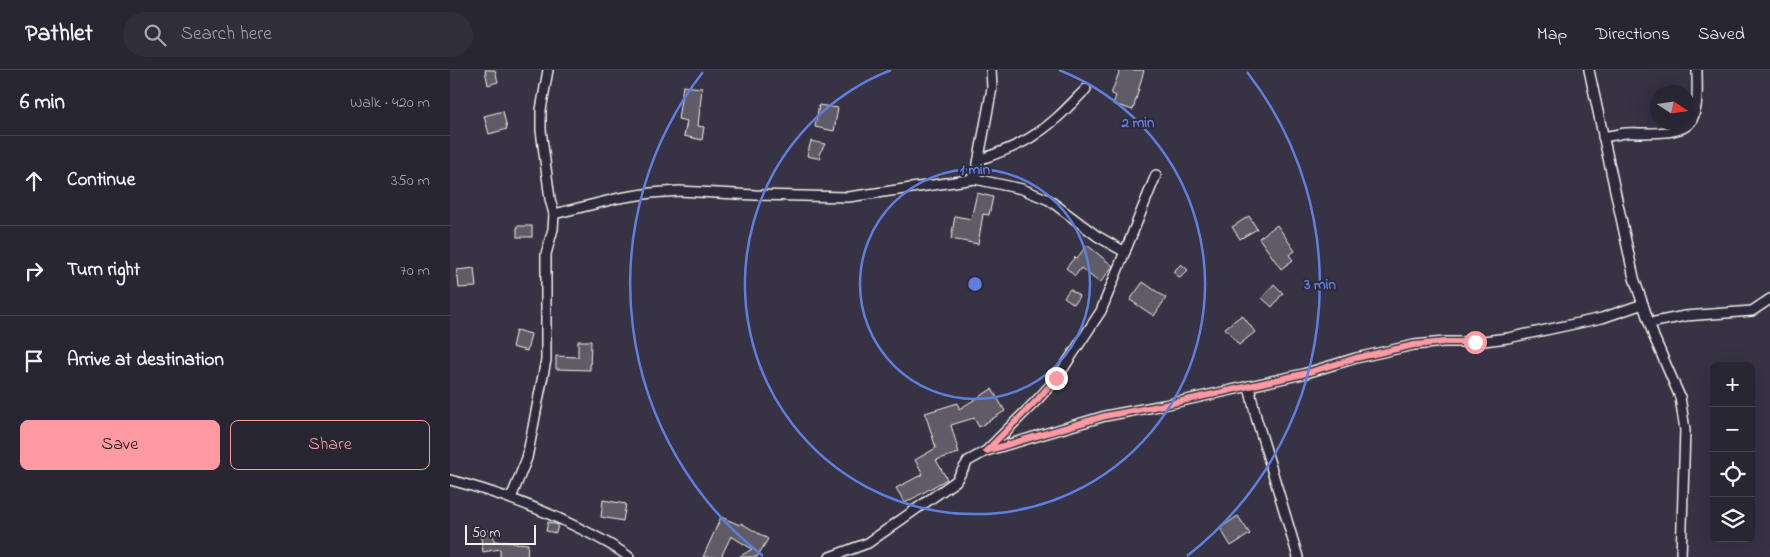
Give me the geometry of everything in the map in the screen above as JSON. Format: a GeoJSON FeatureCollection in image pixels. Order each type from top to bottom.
{"type":"FeatureCollection","features":[{"type":"Feature","properties":{"kind":"street"},"geometry":{"type":"LineString","coordinates":[[511,498],[527,458],[546,360],[546,254],[553,229],[554,214],[550,200],[541,130],[541,110],[548,70]]}},
{"type":"Feature","properties":{"kind":"street"},"geometry":{"type":"LineString","coordinates":[[975,179],[992,88],[991,70]]}},
{"type":"Feature","properties":{"kind":"street"},"geometry":{"type":"LineString","coordinates":[[1589,70],[1634,278],[1680,397],[1685,430],[1680,557]]}},
{"type":"Feature","properties":{"kind":"street"},"geometry":{"type":"LineString","coordinates":[[1603,137],[1626,133],[1667,132],[1686,127],[1692,120],[1697,100],[1697,70]]}},
{"type":"Feature","properties":{"kind":"street"},"geometry":{"type":"LineString","coordinates":[[978,160],[999,153],[1036,134],[1060,115],[1086,89]]}},
{"type":"Feature","properties":{"kind":"street"},"geometry":{"type":"LineString","coordinates":[[986,451],[1038,399],[1056,378],[1078,348],[1101,311],[1156,175]]}},
{"type":"Feature","properties":{"kind":"street"},"geometry":{"type":"LineString","coordinates":[[554,214],[620,198],[651,193],[679,191],[848,197],[975,179],[1022,189],[1049,200],[1096,236],[1125,252]]}},
{"type":"Feature","properties":{"kind":"street"},"geometry":{"type":"LineString","coordinates":[[1650,323],[1685,316],[1752,310],[1770,299]]}},
{"type":"Feature","properties":{"kind":"street"},"geometry":{"type":"LineString","coordinates":[[830,557],[868,543],[884,533],[956,481],[968,461],[986,451],[1105,416],[1249,386],[1414,345],[1444,342],[1475,342],[1544,331],[1602,318],[1643,304]]}},
{"type":"Feature","properties":{"kind":"street"},"geometry":{"type":"LineString","coordinates":[[1249,386],[1256,417],[1298,557]]}},
{"type":"Feature","properties":{"kind":"street"},"geometry":{"type":"LineString","coordinates":[[450,480],[511,498],[567,522],[603,540],[629,557]]}},
{"type":"Feature","properties":{"kind":"building"},"geometry":{"type":"Polygon","coordinates":[[[485,70],[495,70],[498,82],[488,85],[485,70]]]}},
{"type":"Feature","properties":{"kind":"building"},"geometry":{"type":"Polygon","coordinates":[[[1120,70],[1144,70],[1133,110],[1113,104],[1116,96],[1111,94],[1120,70]]]}},
{"type":"Feature","properties":{"kind":"building"},"geometry":{"type":"Polygon","coordinates":[[[683,86],[702,88],[698,126],[704,127],[702,140],[684,136],[687,121],[678,119],[683,86]]]}},
{"type":"Feature","properties":{"kind":"building"},"geometry":{"type":"Polygon","coordinates":[[[819,105],[838,108],[834,131],[815,127],[819,105]]]}},
{"type":"Feature","properties":{"kind":"building"},"geometry":{"type":"Polygon","coordinates":[[[503,111],[507,129],[489,134],[484,116],[503,111]]]}},
{"type":"Feature","properties":{"kind":"building"},"geometry":{"type":"Polygon","coordinates":[[[811,141],[825,144],[819,154],[821,159],[807,156],[811,141]]]}},
{"type":"Feature","properties":{"kind":"building"},"geometry":{"type":"Polygon","coordinates":[[[977,193],[993,197],[989,215],[983,214],[978,244],[951,239],[955,216],[971,219],[977,193]]]}},
{"type":"Feature","properties":{"kind":"building"},"geometry":{"type":"Polygon","coordinates":[[[1249,216],[1257,229],[1240,239],[1232,227],[1249,216]]]}},
{"type":"Feature","properties":{"kind":"building"},"geometry":{"type":"Polygon","coordinates":[[[1277,225],[1295,251],[1289,255],[1293,260],[1281,269],[1259,238],[1277,225]]]}},
{"type":"Feature","properties":{"kind":"building"},"geometry":{"type":"Polygon","coordinates":[[[517,226],[532,226],[532,237],[517,237],[517,226]]]}},
{"type":"Feature","properties":{"kind":"building"},"geometry":{"type":"Polygon","coordinates":[[[1087,245],[1113,266],[1100,283],[1081,268],[1075,276],[1066,268],[1087,245]]]}},
{"type":"Feature","properties":{"kind":"building"},"geometry":{"type":"Polygon","coordinates":[[[1181,264],[1188,270],[1180,278],[1173,272],[1181,264]]]}},
{"type":"Feature","properties":{"kind":"building"},"geometry":{"type":"Polygon","coordinates":[[[474,268],[476,287],[459,288],[457,270],[474,268]]]}},
{"type":"Feature","properties":{"kind":"building"},"geometry":{"type":"Polygon","coordinates":[[[1143,282],[1166,298],[1154,316],[1130,300],[1143,282]]]}},
{"type":"Feature","properties":{"kind":"building"},"geometry":{"type":"Polygon","coordinates":[[[1274,284],[1283,293],[1272,307],[1262,298],[1274,284]]]}},
{"type":"Feature","properties":{"kind":"building"},"geometry":{"type":"Polygon","coordinates":[[[1070,289],[1079,296],[1074,304],[1064,297],[1070,289]]]}},
{"type":"Feature","properties":{"kind":"building"},"geometry":{"type":"Polygon","coordinates":[[[1242,315],[1255,332],[1239,345],[1225,328],[1242,315]]]}},
{"type":"Feature","properties":{"kind":"building"},"geometry":{"type":"Polygon","coordinates":[[[516,330],[531,334],[527,351],[512,347],[516,330]]]}},
{"type":"Feature","properties":{"kind":"building"},"geometry":{"type":"Polygon","coordinates":[[[578,341],[591,341],[590,370],[556,369],[556,356],[578,357],[578,341]]]}},
{"type":"Feature","properties":{"kind":"building"},"geometry":{"type":"Polygon","coordinates":[[[992,389],[1005,411],[979,427],[974,418],[951,425],[959,453],[936,460],[947,479],[905,503],[896,488],[923,474],[915,460],[936,448],[925,413],[958,403],[959,409],[992,389]]]}},
{"type":"Feature","properties":{"kind":"building"},"geometry":{"type":"Polygon","coordinates":[[[603,500],[626,504],[623,521],[601,517],[603,500]]]}},
{"type":"Feature","properties":{"kind":"building"},"geometry":{"type":"Polygon","coordinates":[[[1238,516],[1250,534],[1231,546],[1220,528],[1238,516]]]}},
{"type":"Feature","properties":{"kind":"building"},"geometry":{"type":"Polygon","coordinates":[[[721,517],[740,525],[741,523],[768,539],[757,557],[739,557],[752,549],[731,536],[721,557],[703,557],[721,517]]]}},
{"type":"Feature","properties":{"kind":"building"},"geometry":{"type":"Polygon","coordinates":[[[548,522],[558,525],[556,533],[546,531],[548,522]]]}},
{"type":"Feature","properties":{"kind":"building"},"geometry":{"type":"Polygon","coordinates":[[[493,530],[494,541],[528,544],[527,557],[500,557],[500,549],[483,552],[480,531],[493,530]]]}},
{"type":"Feature","properties":{"kind":"route"},"geometry":{"type":"LineString","coordinates":[[1056,378],[1038,399],[986,451],[1105,416],[1303,374],[1356,358],[1414,345],[1444,342],[1475,342]]}}]}
